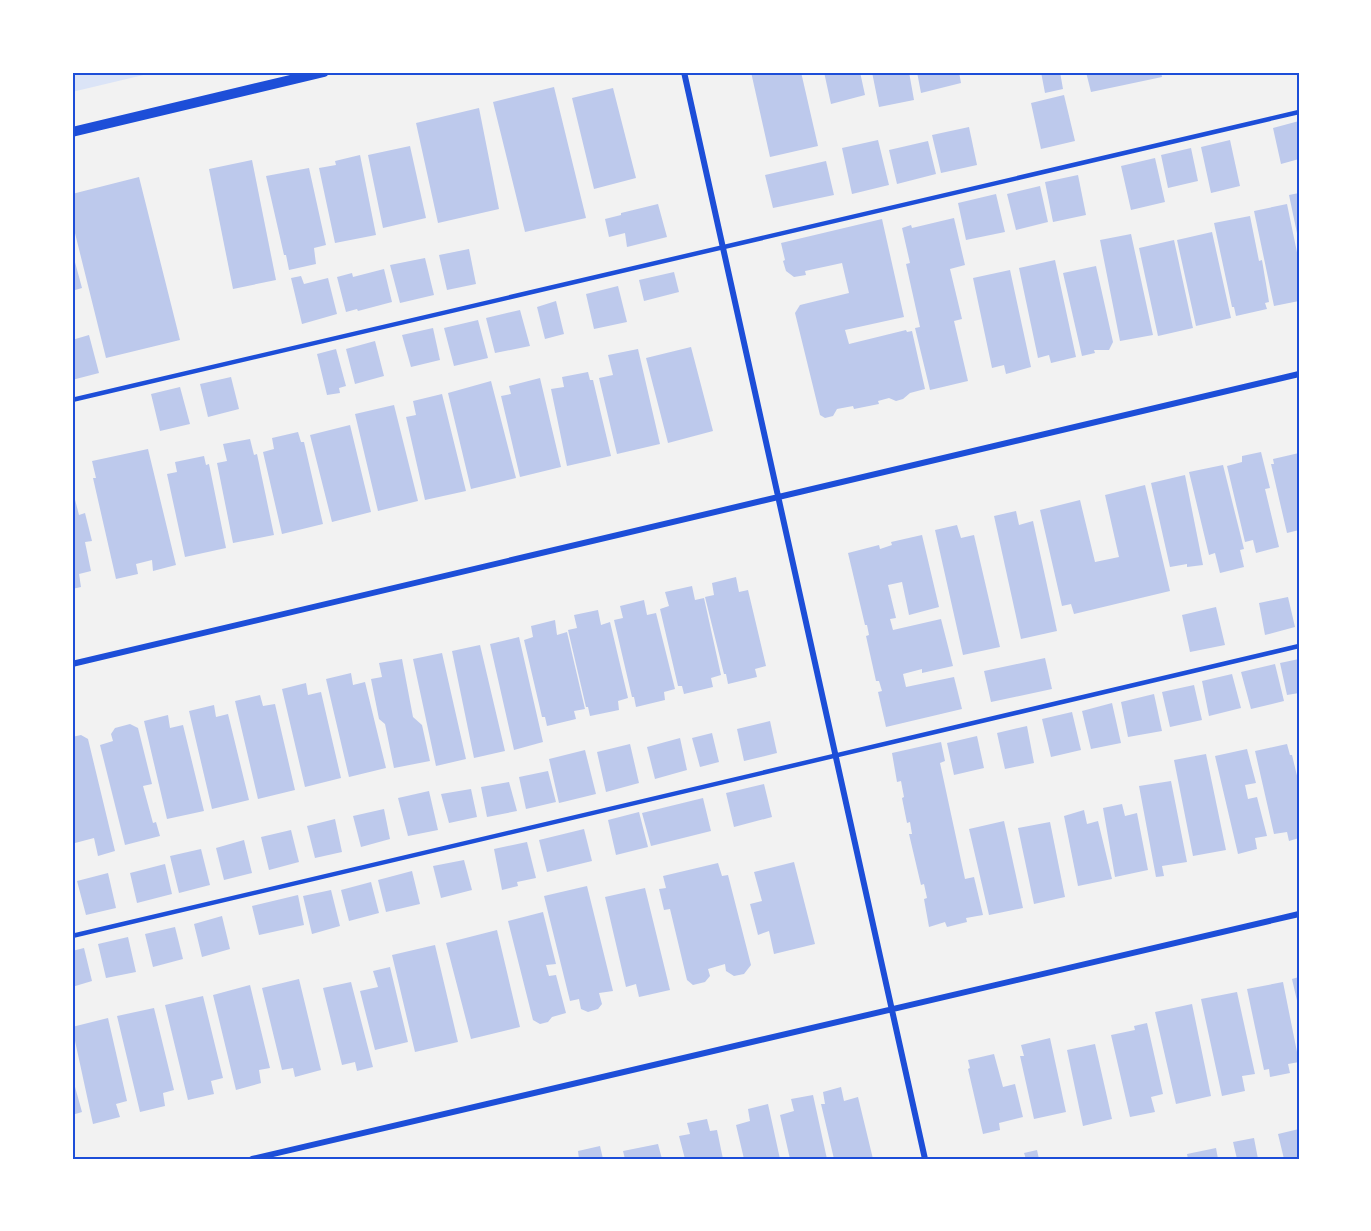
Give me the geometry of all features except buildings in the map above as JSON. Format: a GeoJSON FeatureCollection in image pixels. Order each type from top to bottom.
{"type":"FeatureCollection","features":[{"type":"Feature","properties":{"kind":"street"},"geometry":{"type":"LineString","coordinates":[[72,132],[324,72]]}},
{"type":"Feature","properties":{"kind":"street"},"geometry":{"type":"LineString","coordinates":[[684,72],[925,1159]]}},
{"type":"Feature","properties":{"kind":"street"},"geometry":{"type":"LineString","coordinates":[[72,664],[1299,374]]}},
{"type":"Feature","properties":{"kind":"street"},"geometry":{"type":"LineString","coordinates":[[252,1159],[1299,914]]}},
{"type":"Feature","properties":{"kind":"lane"},"geometry":{"type":"LineString","coordinates":[[72,400],[1299,112]]}},
{"type":"Feature","properties":{"kind":"lane"},"geometry":{"type":"LineString","coordinates":[[72,936],[1299,646]]}},
{"type":"Feature","properties":{"kind":"shaded area"},"geometry":{"type":"Polygon","coordinates":[[[72,72],[156,72],[72,92],[72,72]]]}}]}
